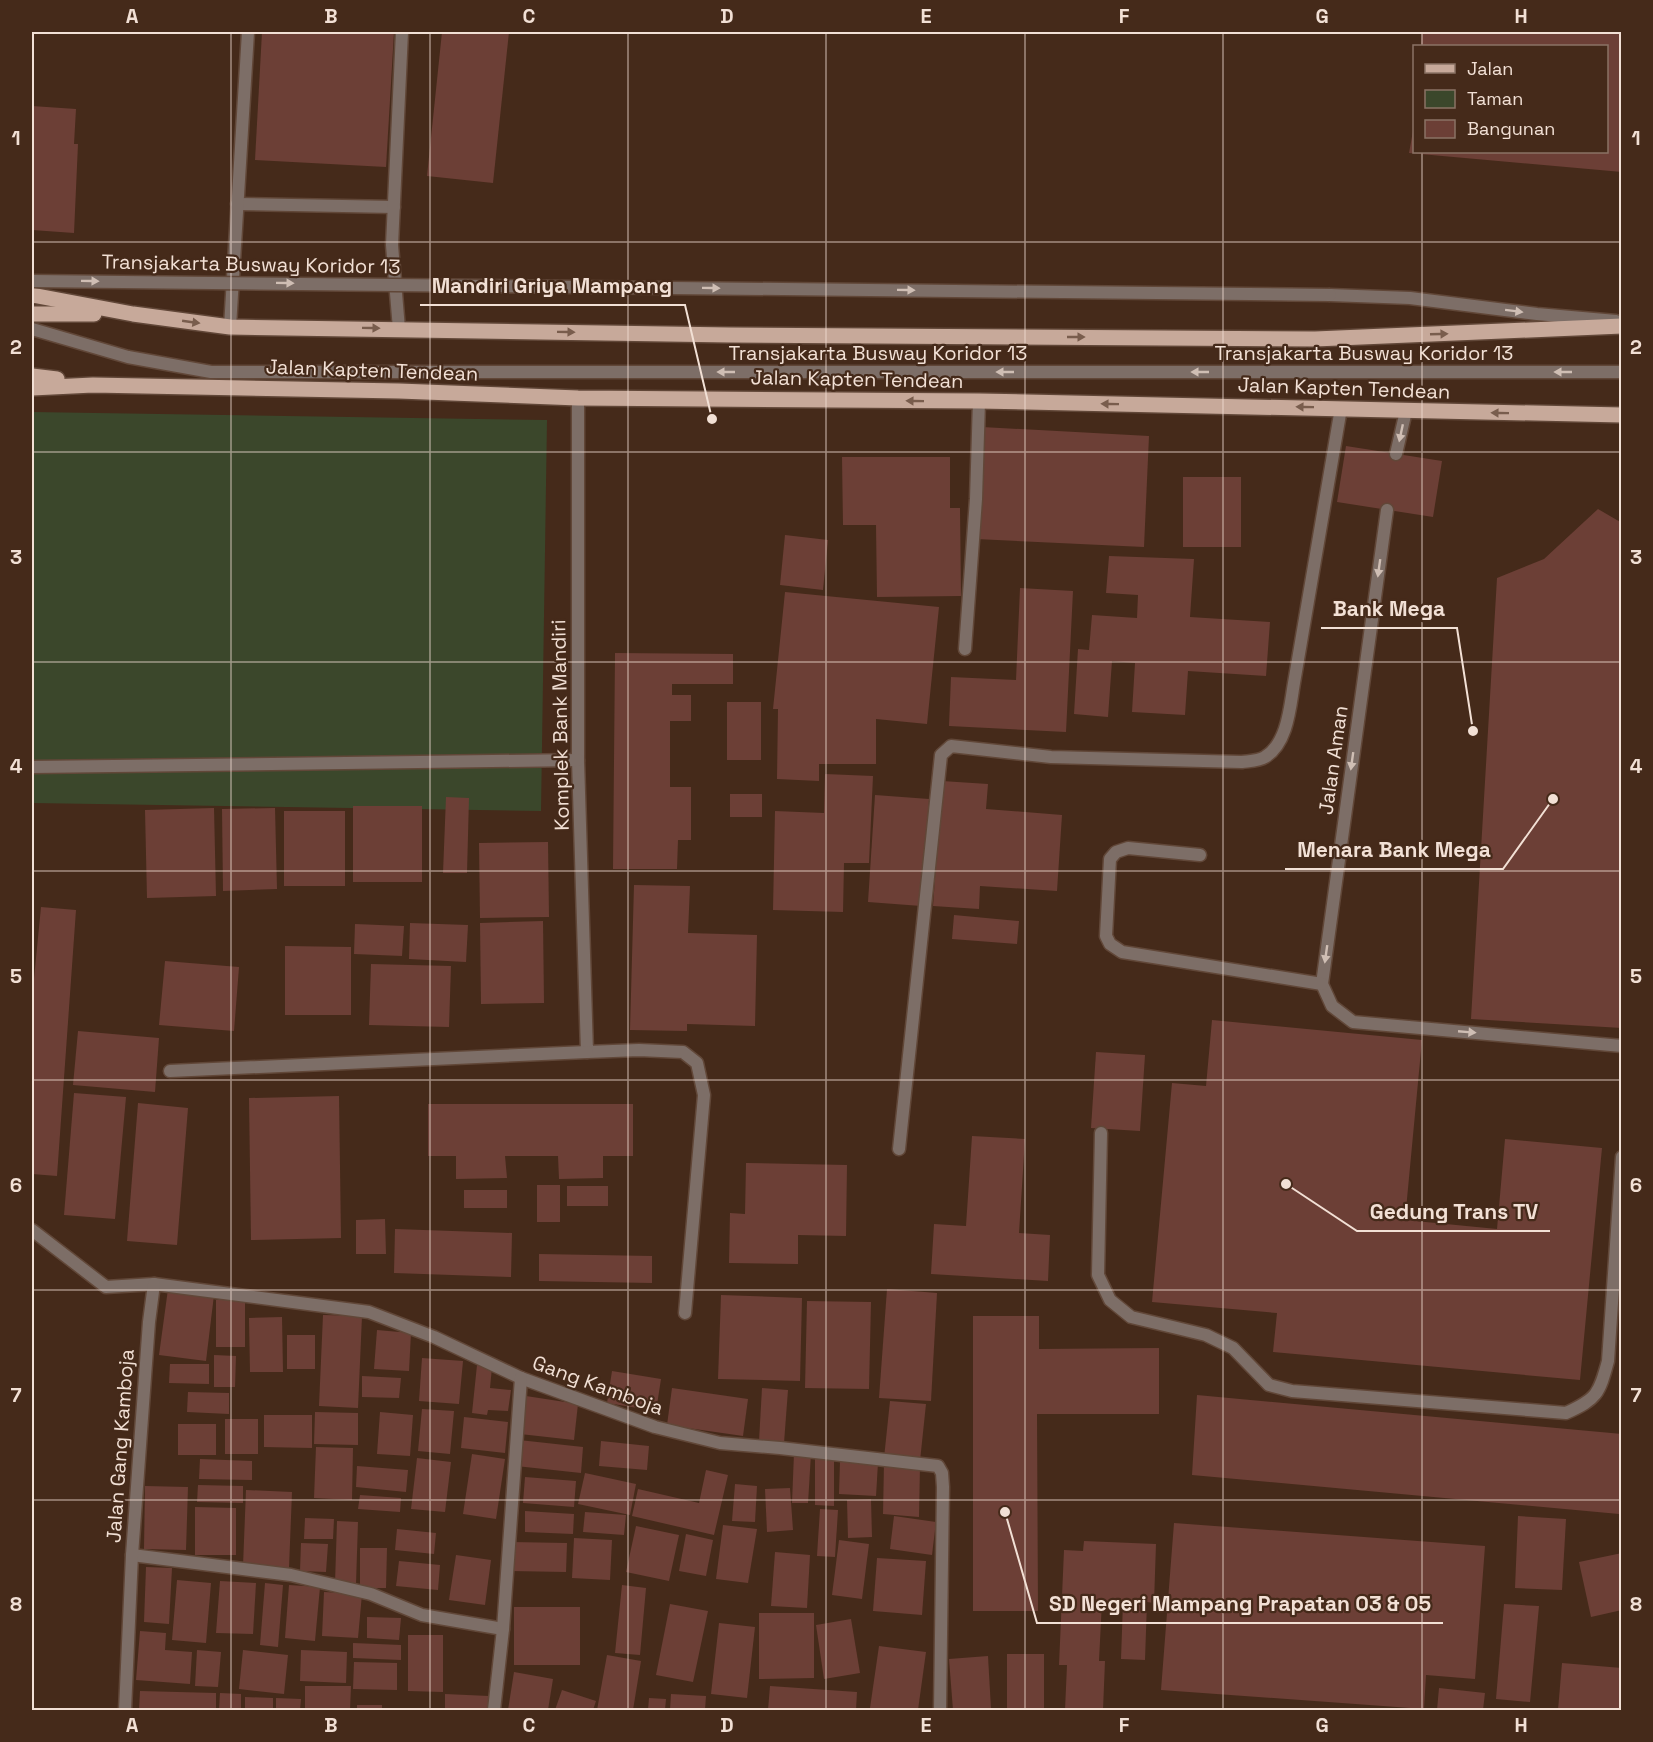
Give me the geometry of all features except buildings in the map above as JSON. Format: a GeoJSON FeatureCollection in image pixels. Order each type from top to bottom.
{"type":"FeatureCollection","features":[{"type":"Feature","properties":{"kind":"main road","name":"Jalan Kapten Tendean"},"geometry":{"type":"LineString","coordinates":[[32,296],[133,314],[230,327],[730,335],[1315,339],[1622,326]]}},
{"type":"Feature","properties":{"kind":"main road","name":"Jalan Kapten Tendean"},"geometry":{"type":"LineString","coordinates":[[32,314],[133,314]]}},
{"type":"Feature","properties":{"kind":"main road","name":"Jalan Kapten Tendean"},"geometry":{"type":"LineString","coordinates":[[32,376],[93,385]]}},
{"type":"Feature","properties":{"kind":"main road","name":"Jalan Kapten Tendean"},"geometry":{"type":"LineString","coordinates":[[32,387],[93,385],[399,391],[578,398],[979,401],[1622,415]]}},
{"type":"Feature","properties":{"kind":"street"},"geometry":{"type":"LineString","coordinates":[[230,327],[248,32]]}},
{"type":"Feature","properties":{"kind":"street"},"geometry":{"type":"LineString","coordinates":[[399,329],[392,245],[402,32]]}},
{"type":"Feature","properties":{"kind":"street"},"geometry":{"type":"LineString","coordinates":[[237,204],[394,207]]}},
{"type":"Feature","properties":{"kind":"street","name":"Transjakarta Busway Koridor 13"},"geometry":{"type":"LineString","coordinates":[[32,281],[1330,295],[1410,298],[1538,314],[1622,321]]}},
{"type":"Feature","properties":{"kind":"street","name":"Transjakarta Busway Koridor 13"},"geometry":{"type":"LineString","coordinates":[[32,329],[128,357],[211,372],[1622,372]]}},
{"type":"Feature","properties":{"kind":"street","name":"Komplek Bank Mandiri"},"geometry":{"type":"LineString","coordinates":[[578,398],[578,760],[587,1052]]}},
{"type":"Feature","properties":{"kind":"street"},"geometry":{"type":"LineString","coordinates":[[964,649],[976,499],[979,401]]}},
{"type":"Feature","properties":{"kind":"street"},"geometry":{"type":"LineString","coordinates":[[899,1149],[941,755],[951,746],[1051,757],[1242,762],[1264,758],[1275,749],[1286,724],[1294,683],[1341,408]]}},
{"type":"Feature","properties":{"kind":"street"},"geometry":{"type":"LineString","coordinates":[[1396,454],[1406,411]]}},
{"type":"Feature","properties":{"kind":"street","name":"Jalan Aman"},"geometry":{"type":"LineString","coordinates":[[1322,984],[1387,510]]}},
{"type":"Feature","properties":{"kind":"street"},"geometry":{"type":"LineString","coordinates":[[32,767],[578,760]]}},
{"type":"Feature","properties":{"kind":"street"},"geometry":{"type":"LineString","coordinates":[[1200,855],[1128,849],[1116,852],[1110,859],[1106,936],[1110,944],[1122,952],[1322,984],[1332,1006],[1353,1022],[1622,1046]]}},
{"type":"Feature","properties":{"kind":"street"},"geometry":{"type":"LineString","coordinates":[[170,1071],[639,1050],[682,1052],[697,1063],[704,1095],[685,1313]]}},
{"type":"Feature","properties":{"kind":"street"},"geometry":{"type":"LineString","coordinates":[[1101,1133],[1098,1275],[1110,1300],[1131,1317],[1206,1335],[1233,1348],[1269,1385],[1292,1391],[1566,1413],[1587,1403],[1601,1388],[1608,1361],[1622,1156]]}},
{"type":"Feature","properties":{"kind":"street","name":"Gang Kamboja"},"geometry":{"type":"LineString","coordinates":[[32,1230],[106,1287],[154,1284],[369,1312],[434,1337],[521,1378],[655,1427],[720,1443],[938,1466],[942,1473],[943,1487],[939,1710]]}},
{"type":"Feature","properties":{"kind":"street","name":"Jalan Gang Kamboja"},"geometry":{"type":"LineString","coordinates":[[154,1284],[149,1322],[132,1555],[291,1575],[371,1594],[422,1615],[503,1629]]}},
{"type":"Feature","properties":{"kind":"street"},"geometry":{"type":"LineString","coordinates":[[494,1710],[503,1629],[521,1378]]}},
{"type":"Feature","properties":{"kind":"street"},"geometry":{"type":"LineString","coordinates":[[125,1710],[132,1555]]}},
{"type":"Feature","properties":{"kind":"green space"},"geometry":{"type":"Polygon","coordinates":[[[32,412],[547,420],[541,811],[32,803],[32,412]]]}},
{"type":"Feature","properties":{"kind":"place","name":"Mandiri Griya Mampang"},"geometry":{"type":"Point","coordinates":[712,419]}},
{"type":"Feature","properties":{"kind":"place","name":"Bank Mega"},"geometry":{"type":"Point","coordinates":[1473,731]}},
{"type":"Feature","properties":{"kind":"place","name":"Menara Bank Mega"},"geometry":{"type":"Point","coordinates":[1553,799]}},
{"type":"Feature","properties":{"kind":"place","name":"Gedung Trans TV"},"geometry":{"type":"Point","coordinates":[1286,1184]}},
{"type":"Feature","properties":{"kind":"place","name":"SD Negeri Mampang Prapatan 03 & 05"},"geometry":{"type":"Point","coordinates":[1005,1512]}}]}
